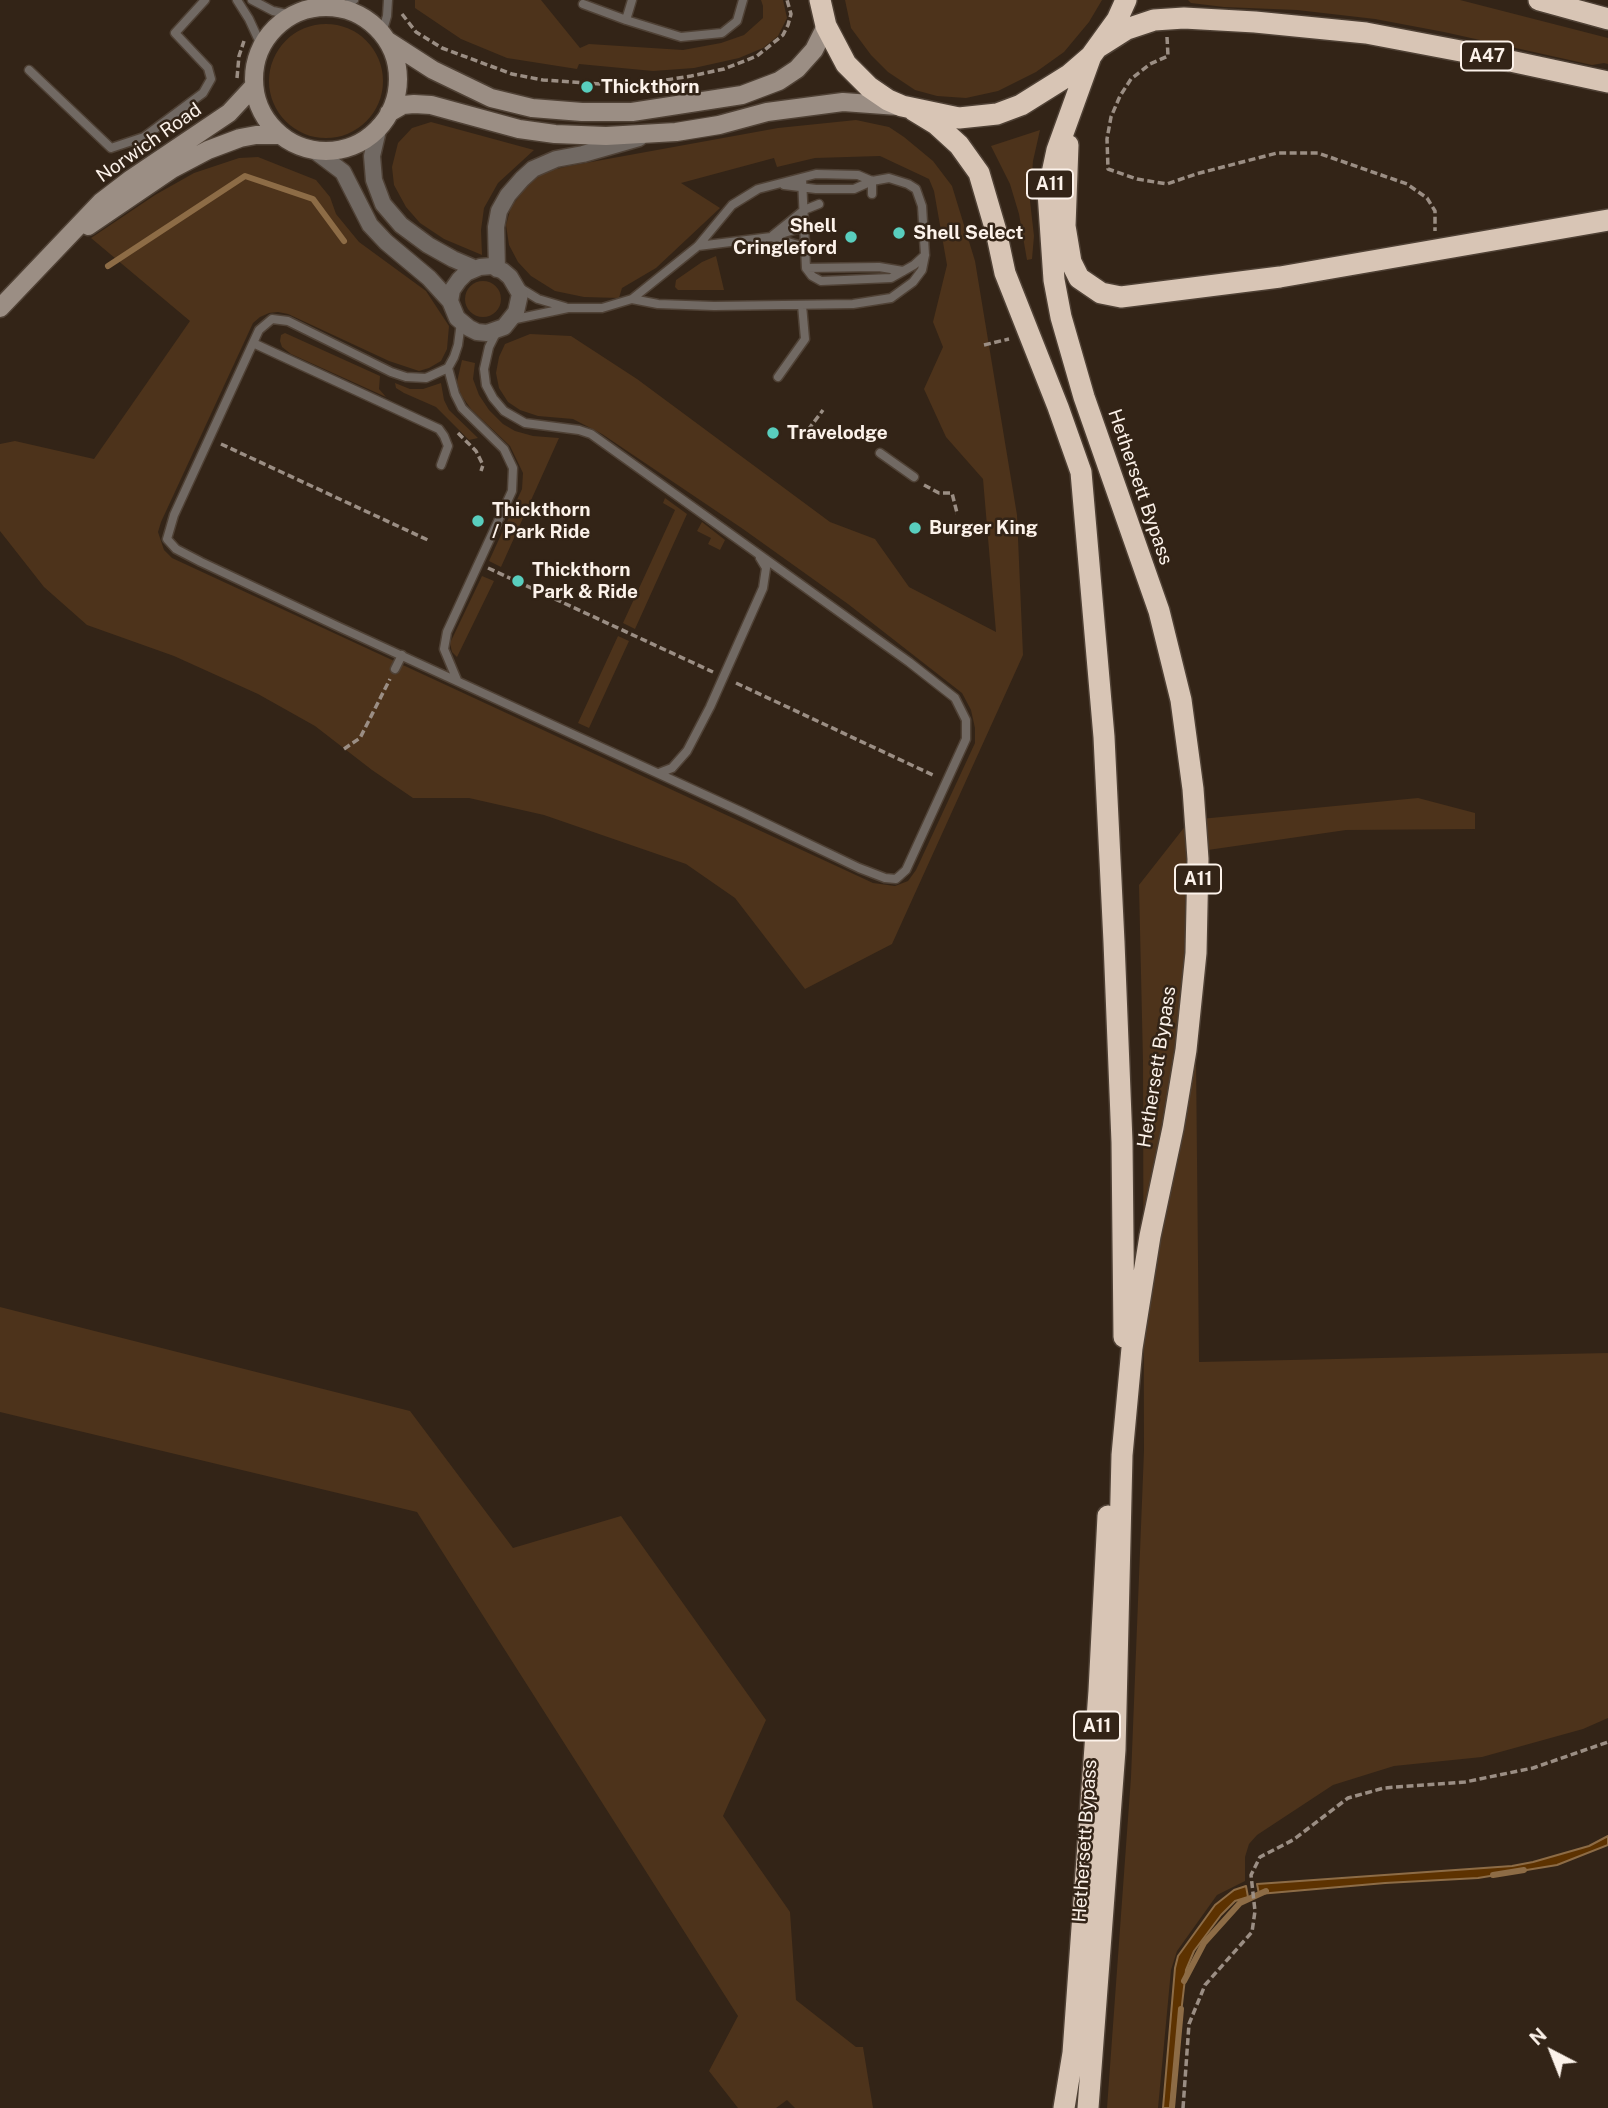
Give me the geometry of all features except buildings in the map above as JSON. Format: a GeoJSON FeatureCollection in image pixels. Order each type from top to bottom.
{"type":"FeatureCollection","features":[{"type":"Feature","properties":{"kind":"highway"},"geometry":{"type":"LineString","coordinates":[[907,108],[959,118],[997,114],[1021,105],[1069,75],[1094,52],[1117,20],[1126,0]]}},
{"type":"Feature","properties":{"kind":"highway"},"geometry":{"type":"LineString","coordinates":[[1539,0],[1608,19]]}},
{"type":"Feature","properties":{"kind":"highway","name":"Hethersett Bypass"},"geometry":{"type":"LineString","coordinates":[[820,2],[826,26],[846,64],[869,87],[888,100],[936,124],[959,145],[979,173],[1005,274],[1058,407],[1080,472],[1104,737],[1122,1142],[1124,1343],[1109,1495],[1099,1691],[1073,2053],[1064,2108]]}},
{"type":"Feature","properties":{"kind":"highway","name":"A47"},"geometry":{"type":"LineString","coordinates":[[1094,52],[1127,29],[1154,20],[1184,18],[1255,22],[1366,33],[1608,82]]}},
{"type":"Feature","properties":{"kind":"highway","name":"Hethersett Bypass"},"geometry":{"type":"LineString","coordinates":[[1088,2108],[1115,1750],[1122,1455],[1132,1348],[1150,1236],[1186,1050],[1196,953],[1198,859],[1193,789],[1181,700],[1159,611],[1084,397],[1061,317],[1055,280],[1048,192],[1057,150],[1094,52]]}},
{"type":"Feature","properties":{"kind":"highway"},"geometry":{"type":"LineString","coordinates":[[1069,115],[1065,226],[1071,262],[1079,278],[1101,293],[1121,297],[1280,277],[1608,220]]}},
{"type":"Feature","properties":{"kind":"main road"},"geometry":{"type":"LineString","coordinates":[[280,135],[263,114],[256,97],[254,64],[261,45],[274,29],[292,15],[313,8],[348,4],[385,37],[433,70],[491,98],[532,108],[582,112],[632,112],[760,89],[797,69],[814,50],[826,26]]}},
{"type":"Feature","properties":{"kind":"main road"},"geometry":{"type":"LineString","coordinates":[[384,120],[397,96],[400,80],[396,60],[385,37]]}},
{"type":"Feature","properties":{"kind":"main road","name":"Norwich Road"},"geometry":{"type":"LineString","coordinates":[[0,308],[101,202],[229,113],[254,86]]}},
{"type":"Feature","properties":{"kind":"main road"},"geometry":{"type":"LineString","coordinates":[[316,151],[337,151],[359,143],[403,106],[414,104],[431,105],[519,129],[606,136],[652,135],[719,125],[767,112],[843,102],[907,108]]}},
{"type":"Feature","properties":{"kind":"main road","name":"Norwich Road"},"geometry":{"type":"LineString","coordinates":[[70,237],[172,169],[208,150],[240,138],[280,135],[316,151]]}},
{"type":"Feature","properties":{"kind":"street"},"geometry":{"type":"LineString","coordinates":[[384,120],[372,156],[374,180],[383,204],[401,225],[453,260],[474,268],[492,266],[510,277],[520,294],[520,303],[511,320],[496,331],[477,332],[461,322],[452,310],[452,290],[459,280],[474,268]]}},
{"type":"Feature","properties":{"kind":"street"},"geometry":{"type":"LineString","coordinates":[[497,269],[496,227],[499,211],[508,195],[533,169],[556,159],[652,135]]}},
{"type":"Feature","properties":{"kind":"street"},"geometry":{"type":"LineString","coordinates":[[316,151],[344,172],[370,225],[429,278],[450,301]]}},
{"type":"Feature","properties":{"kind":"lane"},"geometry":{"type":"LineString","coordinates":[[29,70],[111,148],[144,137],[203,93],[211,79],[208,68],[175,33],[205,0]]}},
{"type":"Feature","properties":{"kind":"lane"},"geometry":{"type":"LineString","coordinates":[[237,0],[250,19],[261,45]]}},
{"type":"Feature","properties":{"kind":"lane"},"geometry":{"type":"LineString","coordinates":[[252,0],[273,11],[292,15]]}},
{"type":"Feature","properties":{"kind":"lane"},"geometry":{"type":"LineString","coordinates":[[385,37],[388,0]]}},
{"type":"Feature","properties":{"kind":"lane"},"geometry":{"type":"LineString","coordinates":[[626,20],[632,0]]}},
{"type":"Feature","properties":{"kind":"lane"},"geometry":{"type":"LineString","coordinates":[[583,4],[681,37],[722,33],[737,21],[743,0]]}},
{"type":"Feature","properties":{"kind":"lane"},"geometry":{"type":"LineString","coordinates":[[802,182],[816,174],[858,175],[872,181]]}},
{"type":"Feature","properties":{"kind":"lane"},"geometry":{"type":"LineString","coordinates":[[511,320],[568,308],[602,308],[632,299],[698,246],[732,205],[758,188],[802,182],[854,189],[872,181],[889,178],[916,189],[922,206],[925,255],[922,270],[913,282],[891,298],[853,304],[714,306],[658,304],[632,299]]}},
{"type":"Feature","properties":{"kind":"lane"},"geometry":{"type":"LineString","coordinates":[[872,181],[872,194]]}},
{"type":"Feature","properties":{"kind":"lane"},"geometry":{"type":"LineString","coordinates":[[802,182],[806,268],[812,276],[821,281],[891,278],[914,265],[925,255]]}},
{"type":"Feature","properties":{"kind":"lane"},"geometry":{"type":"LineString","coordinates":[[771,237],[804,210],[819,204]]}},
{"type":"Feature","properties":{"kind":"lane"},"geometry":{"type":"LineString","coordinates":[[698,246],[771,237],[804,227],[819,226]]}},
{"type":"Feature","properties":{"kind":"lane"},"geometry":{"type":"LineString","coordinates":[[771,237],[819,249]]}},
{"type":"Feature","properties":{"kind":"lane"},"geometry":{"type":"LineString","coordinates":[[806,268],[879,267],[903,271]]}},
{"type":"Feature","properties":{"kind":"lane"},"geometry":{"type":"LineString","coordinates":[[515,285],[538,299],[568,308]]}},
{"type":"Feature","properties":{"kind":"lane"},"geometry":{"type":"LineString","coordinates":[[778,377],[806,339],[802,305]]}},
{"type":"Feature","properties":{"kind":"lane"},"geometry":{"type":"LineString","coordinates":[[448,368],[426,379],[406,377],[288,321],[272,319],[259,330],[174,515],[167,539],[176,549],[201,562],[859,868],[885,878],[896,879],[906,870],[966,739],[966,720],[955,698],[909,662],[590,435],[579,430],[525,423],[504,411],[492,398],[486,385],[484,369],[496,331]]}},
{"type":"Feature","properties":{"kind":"lane"},"geometry":{"type":"LineString","coordinates":[[457,680],[444,649],[447,632],[512,491],[513,468],[504,449],[462,408],[455,394],[448,368],[458,345],[461,322]]}},
{"type":"Feature","properties":{"kind":"lane"},"geometry":{"type":"LineString","coordinates":[[253,343],[439,429],[448,446],[441,465]]}},
{"type":"Feature","properties":{"kind":"lane"},"geometry":{"type":"LineString","coordinates":[[880,453],[914,477]]}},
{"type":"Feature","properties":{"kind":"lane"},"geometry":{"type":"LineString","coordinates":[[659,774],[672,768],[687,751],[763,588],[766,568],[756,553]]}},
{"type":"Feature","properties":{"kind":"lane"},"geometry":{"type":"LineString","coordinates":[[395,669],[402,655]]}},
{"type":"Feature","properties":{"kind":"path"},"geometry":{"type":"LineString","coordinates":[[400,10],[416,32],[442,48],[487,66],[542,80],[629,86],[724,69],[757,56],[783,35],[791,14],[788,0]]}},
{"type":"Feature","properties":{"kind":"path"},"geometry":{"type":"LineString","coordinates":[[1167,19],[1168,56],[1150,64],[1131,79],[1111,117],[1107,139],[1108,169],[1137,179],[1167,184],[1277,153],[1318,153],[1407,184],[1427,198],[1435,211],[1436,250]]}},
{"type":"Feature","properties":{"kind":"path"},"geometry":{"type":"LineString","coordinates":[[984,345],[1018,337]]}},
{"type":"Feature","properties":{"kind":"path"},"geometry":{"type":"LineString","coordinates":[[808,430],[823,410]]}},
{"type":"Feature","properties":{"kind":"path"},"geometry":{"type":"LineString","coordinates":[[209,439],[430,541]]}},
{"type":"Feature","properties":{"kind":"path"},"geometry":{"type":"LineString","coordinates":[[914,477],[939,493],[952,493],[955,513]]}},
{"type":"Feature","properties":{"kind":"path"},"geometry":{"type":"LineString","coordinates":[[479,564],[930,774]]}},
{"type":"Feature","properties":{"kind":"path"},"geometry":{"type":"LineString","coordinates":[[344,749],[360,738],[395,669]]}},
{"type":"Feature","properties":{"kind":"path"},"geometry":{"type":"LineString","coordinates":[[1183,2108],[1189,2024],[1205,1985],[1252,1932],[1255,1911],[1251,1875],[1260,1857],[1293,1840],[1348,1798],[1384,1788],[1465,1782],[1533,1768],[1608,1742]]}},
{"type":"Feature","properties":{"kind":"shaded area"},"geometry":{"type":"Polygon","coordinates":[[[415,0],[541,0],[580,48],[589,44],[683,50],[721,43],[744,35],[763,18],[761,0],[783,0],[787,18],[778,36],[763,48],[739,58],[694,68],[653,71],[579,64],[577,69],[507,58],[461,39],[415,8],[415,0]]]}},
{"type":"Feature","properties":{"kind":"shaded area"},"geometry":{"type":"Polygon","coordinates":[[[845,0],[1102,0],[1089,22],[1064,52],[1036,72],[998,91],[966,98],[937,96],[915,90],[888,72],[851,28],[845,0]]]}},
{"type":"Feature","properties":{"kind":"shaded area"},"geometry":{"type":"Polygon","coordinates":[[[1188,0],[1460,0],[1608,38],[1608,64],[1592,65],[1375,19],[1297,10],[1224,7],[1191,3],[1188,0]]]}},
{"type":"Feature","properties":{"kind":"shaded area"},"geometry":{"type":"Polygon","coordinates":[[[326,24],[348,29],[366,41],[378,59],[383,81],[378,103],[366,121],[348,133],[326,138],[304,133],[286,121],[274,103],[269,81],[274,59],[286,41],[304,29],[326,24]]]}},
{"type":"Feature","properties":{"kind":"shaded area"},"geometry":{"type":"Polygon","coordinates":[[[856,120],[889,127],[904,137],[933,161],[952,186],[975,261],[1017,515],[1023,655],[892,944],[805,989],[735,898],[686,864],[544,815],[469,798],[413,798],[315,726],[258,694],[174,656],[87,625],[44,587],[0,531],[0,444],[15,441],[94,459],[190,321],[91,238],[155,195],[194,173],[239,158],[258,157],[316,180],[330,197],[336,214],[359,242],[426,291],[449,326],[447,349],[441,361],[419,371],[389,361],[288,314],[278,312],[260,317],[253,323],[161,522],[158,532],[164,550],[172,558],[873,883],[895,886],[908,881],[916,870],[975,743],[971,710],[962,693],[848,604],[602,434],[573,419],[538,416],[520,410],[508,402],[499,388],[496,373],[505,344],[530,334],[571,336],[637,379],[830,522],[875,539],[909,587],[996,632],[983,479],[946,437],[924,389],[943,347],[933,322],[947,265],[934,191],[929,179],[880,156],[815,158],[777,167],[774,158],[681,183],[720,208],[656,268],[622,288],[619,298],[584,297],[555,291],[531,276],[518,262],[509,245],[506,225],[511,207],[539,173],[778,128],[856,120]]]}},
{"type":"Feature","properties":{"kind":"shaded area"},"geometry":{"type":"Polygon","coordinates":[[[431,122],[534,150],[498,183],[484,208],[482,255],[444,239],[420,223],[406,207],[394,185],[392,167],[398,143],[412,128],[431,122]]]}},
{"type":"Feature","properties":{"kind":"shaded area"},"geometry":{"type":"Polygon","coordinates":[[[1040,130],[1033,161],[1030,201],[1034,236],[1032,259],[1027,260],[1019,214],[1010,184],[991,146],[1040,130]]]}},
{"type":"Feature","properties":{"kind":"shaded area"},"geometry":{"type":"Polygon","coordinates":[[[716,256],[724,290],[678,290],[675,287],[676,280],[716,256]]]}},
{"type":"Feature","properties":{"kind":"shaded area"},"geometry":{"type":"Polygon","coordinates":[[[483,281],[496,286],[501,299],[496,312],[483,317],[470,312],[465,299],[470,286],[483,281]]]}},
{"type":"Feature","properties":{"kind":"shaded area"},"geometry":{"type":"Polygon","coordinates":[[[285,333],[380,376],[379,389],[386,397],[291,354],[282,347],[280,341],[281,335],[285,333]]]}},
{"type":"Feature","properties":{"kind":"shaded area"},"geometry":{"type":"Polygon","coordinates":[[[462,360],[475,363],[473,379],[479,395],[503,424],[533,436],[559,438],[501,567],[489,561],[522,489],[523,473],[510,446],[471,409],[461,395],[457,382],[462,360]]]}},
{"type":"Feature","properties":{"kind":"shaded area"},"geometry":{"type":"Polygon","coordinates":[[[395,383],[410,389],[423,389],[441,383],[449,410],[478,438],[469,440],[436,407],[404,393],[396,388],[395,383]]]}},
{"type":"Feature","properties":{"kind":"shaded area"},"geometry":{"type":"Polygon","coordinates":[[[665,498],[687,514],[635,629],[623,623],[675,510],[663,503],[665,498]]]}},
{"type":"Feature","properties":{"kind":"shaded area"},"geometry":{"type":"Polygon","coordinates":[[[702,522],[725,540],[720,550],[708,544],[711,538],[697,531],[702,522]]]}},
{"type":"Feature","properties":{"kind":"shaded area"},"geometry":{"type":"Polygon","coordinates":[[[482,576],[494,581],[457,657],[452,652],[450,643],[482,576]]]}},
{"type":"Feature","properties":{"kind":"shaded area"},"geometry":{"type":"Polygon","coordinates":[[[618,636],[629,641],[589,728],[578,723],[618,636]]]}},
{"type":"Feature","properties":{"kind":"shaded area"},"geometry":{"type":"Polygon","coordinates":[[[1418,798],[1475,813],[1475,829],[1346,830],[1194,852],[1199,1362],[1608,1353],[1608,1718],[1583,1729],[1482,1757],[1394,1766],[1333,1785],[1257,1835],[1249,1844],[1245,1857],[1245,1881],[1217,1895],[1177,1951],[1171,1970],[1158,2108],[1107,2108],[1131,1777],[1144,1451],[1143,1062],[1139,885],[1190,820],[1418,798]]]}},
{"type":"Feature","properties":{"kind":"shaded area"},"geometry":{"type":"Polygon","coordinates":[[[0,1307],[410,1411],[513,1548],[621,1516],[766,1720],[723,1816],[790,1912],[796,2000],[856,2047],[863,2047],[873,2108],[795,2108],[787,2100],[776,2108],[738,2108],[709,2071],[738,2016],[417,1512],[0,1412],[0,1307]]]}},
{"type":"Feature","properties":{"kind":"shaded area"},"geometry":{"type":"Polygon","coordinates":[[[1608,1836],[1608,1845],[1557,1865],[1478,1878],[1259,1894],[1257,1884],[1512,1866],[1589,1846],[1608,1836]]]}},
{"type":"Feature","properties":{"kind":"shaded area"},"geometry":{"type":"Polygon","coordinates":[[[1246,1886],[1248,1897],[1235,1901],[1221,1915],[1194,1951],[1186,1970],[1170,2108],[1163,2108],[1178,1956],[1215,1905],[1234,1890],[1246,1886]]]}},
{"type":"Feature","properties":{"kind":"waterway"},"geometry":{"type":"LineString","coordinates":[[108,266],[245,176],[313,199],[344,241]]}},
{"type":"Feature","properties":{"kind":"waterway"},"geometry":{"type":"LineString","coordinates":[[1493,1875],[1524,1870]]}},
{"type":"Feature","properties":{"kind":"waterway"},"geometry":{"type":"LineString","coordinates":[[1184,1981],[1204,1943],[1240,1903],[1266,1891]]}},
{"type":"Feature","properties":{"kind":"waterway"},"geometry":{"type":"LineString","coordinates":[[1172,2108],[1181,2009]]}},
{"type":"Feature","properties":{"kind":"place","name":"Thickthorn"},"geometry":{"type":"Point","coordinates":[587,87]}},
{"type":"Feature","properties":{"kind":"place","name":"Shell Select"},"geometry":{"type":"Point","coordinates":[899,233]}},
{"type":"Feature","properties":{"kind":"place","name":"Shell Cringleford"},"geometry":{"type":"Point","coordinates":[851,237]}},
{"type":"Feature","properties":{"kind":"place","name":"Travelodge"},"geometry":{"type":"Point","coordinates":[773,433]}},
{"type":"Feature","properties":{"kind":"place","name":"Thickthorn / Park Ride"},"geometry":{"type":"Point","coordinates":[478,521]}},
{"type":"Feature","properties":{"kind":"place","name":"Burger King"},"geometry":{"type":"Point","coordinates":[915,528]}},
{"type":"Feature","properties":{"kind":"place","name":"Thickthorn Park & Ride"},"geometry":{"type":"Point","coordinates":[518,581]}}]}
